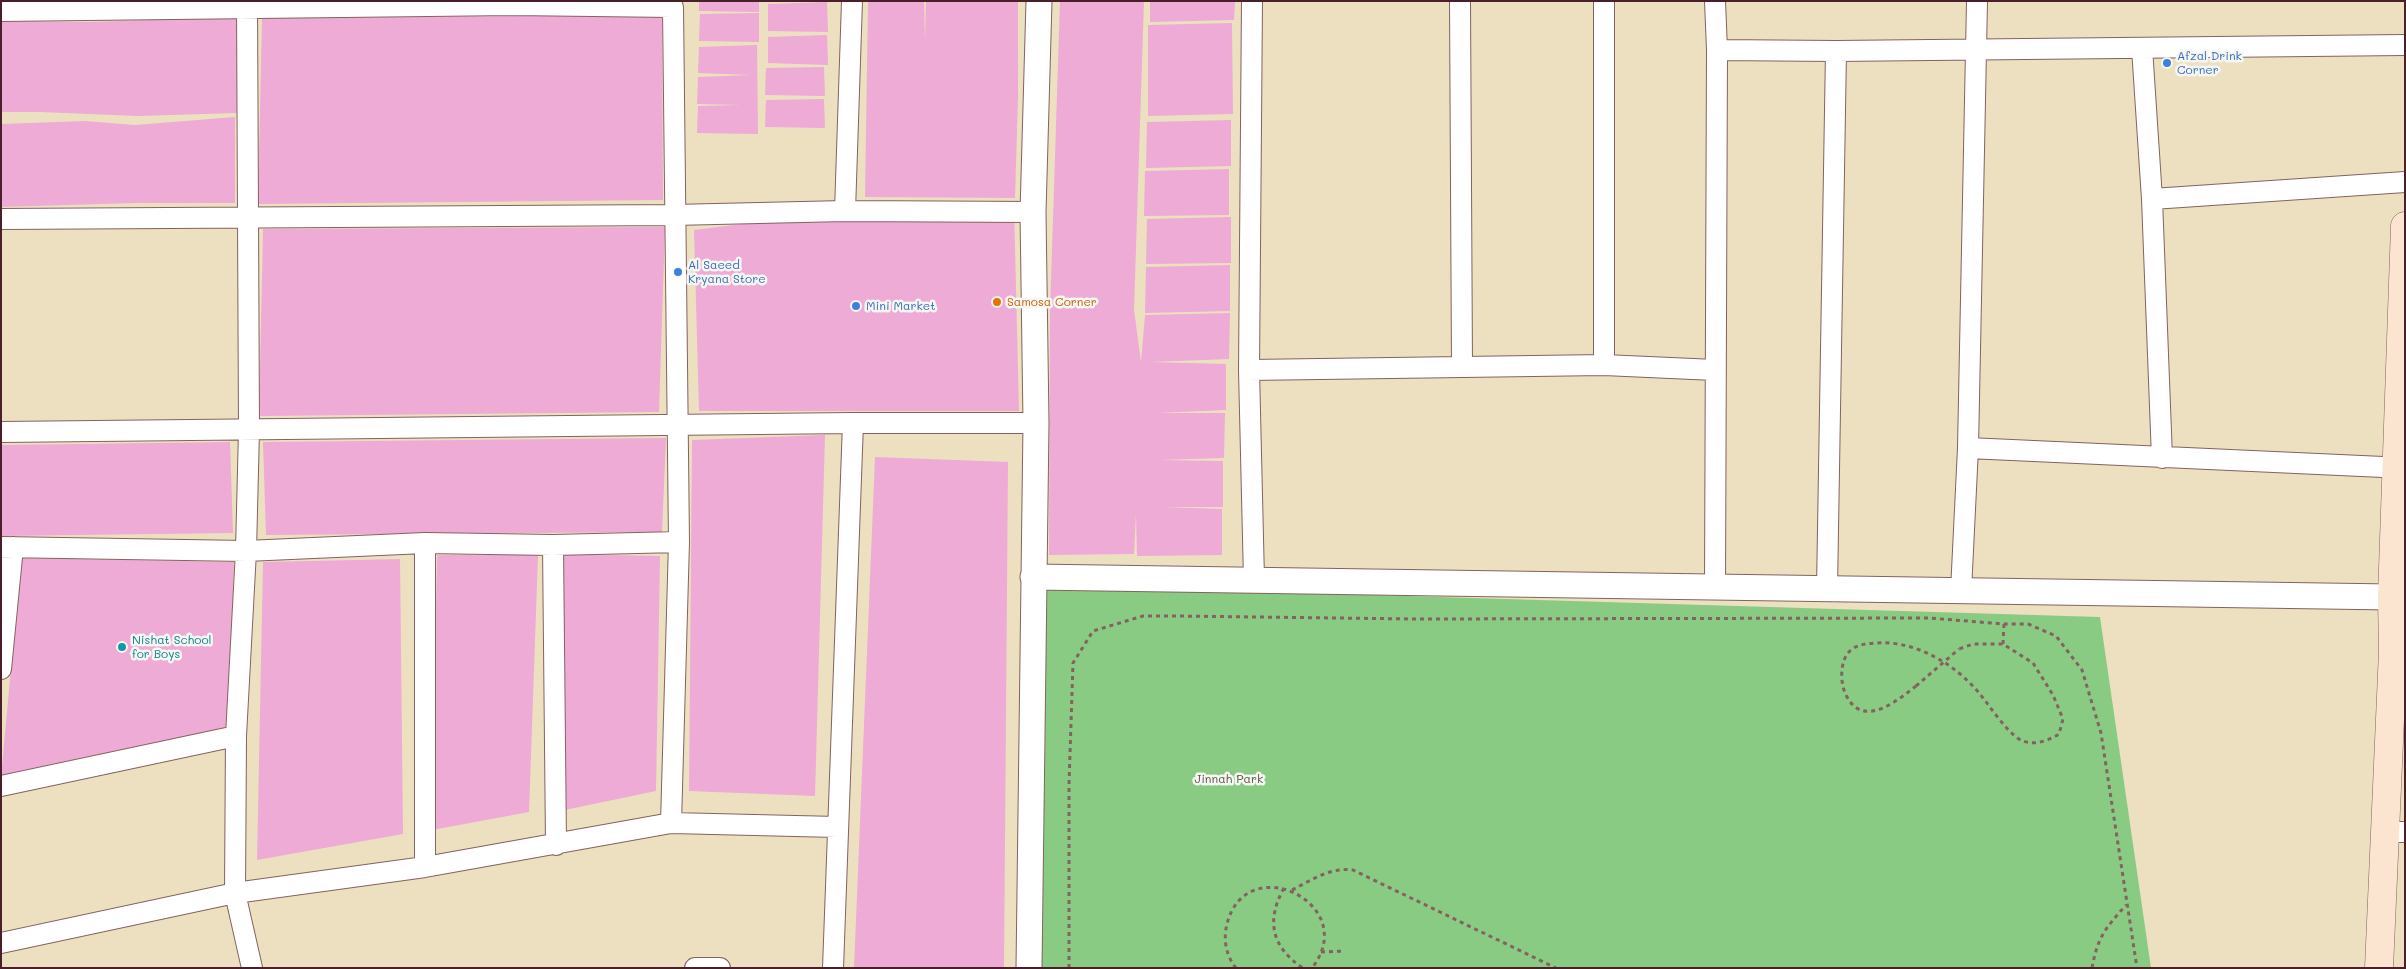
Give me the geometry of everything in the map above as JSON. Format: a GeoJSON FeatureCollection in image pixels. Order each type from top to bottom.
{"type":"FeatureCollection","features":[{"type":"Feature","properties":{"kind":"main road"},"geometry":{"type":"LineString","coordinates":[[2379,968],[2395,832],[2399,652],[2392,597],[2401,467],[2405,226]]}},
{"type":"Feature","properties":{"kind":"street"},"geometry":{"type":"LineString","coordinates":[[846,211],[852,1]]}},
{"type":"Feature","properties":{"kind":"street"},"geometry":{"type":"LineString","coordinates":[[1029,968],[1036,423],[1033,212],[1040,1]]}},
{"type":"Feature","properties":{"kind":"street"},"geometry":{"type":"LineString","coordinates":[[1252,1],[1250,370],[1254,580]]}},
{"type":"Feature","properties":{"kind":"street"},"geometry":{"type":"LineString","coordinates":[[1460,1],[1462,367]]}},
{"type":"Feature","properties":{"kind":"street"},"geometry":{"type":"LineString","coordinates":[[1604,1],[1604,365]]}},
{"type":"Feature","properties":{"kind":"street"},"geometry":{"type":"LineString","coordinates":[[1715,587],[1716,1]]}},
{"type":"Feature","properties":{"kind":"street"},"geometry":{"type":"LineString","coordinates":[[1960,591],[1968,448],[1977,1]]}},
{"type":"Feature","properties":{"kind":"street"},"geometry":{"type":"LineString","coordinates":[[247,4],[249,430],[246,550],[236,736],[235,893],[252,968]]}},
{"type":"Feature","properties":{"kind":"street"},"geometry":{"type":"LineString","coordinates":[[1,11],[247,4],[673,4],[679,542],[671,823]]}},
{"type":"Feature","properties":{"kind":"street"},"geometry":{"type":"LineString","coordinates":[[1717,50],[1836,51],[1976,48],[2405,45]]}},
{"type":"Feature","properties":{"kind":"street"},"geometry":{"type":"LineString","coordinates":[[2142,48],[2152,199],[2162,458]]}},
{"type":"Feature","properties":{"kind":"street"},"geometry":{"type":"LineString","coordinates":[[1827,589],[1836,51]]}},
{"type":"Feature","properties":{"kind":"street"},"geometry":{"type":"LineString","coordinates":[[2152,199],[2405,182]]}},
{"type":"Feature","properties":{"kind":"street"},"geometry":{"type":"LineString","coordinates":[[1,219],[674,215],[846,211],[1033,212]]}},
{"type":"Feature","properties":{"kind":"street"},"geometry":{"type":"LineString","coordinates":[[1250,370],[1604,365],[1715,370]]}},
{"type":"Feature","properties":{"kind":"street"},"geometry":{"type":"LineString","coordinates":[[1,432],[853,423],[1036,423]]}},
{"type":"Feature","properties":{"kind":"street"},"geometry":{"type":"LineString","coordinates":[[833,968],[853,423]]}},
{"type":"Feature","properties":{"kind":"street"},"geometry":{"type":"LineString","coordinates":[[1968,448],[2401,467]]}},
{"type":"Feature","properties":{"kind":"street"},"geometry":{"type":"LineString","coordinates":[[1,669],[7,547],[246,550],[425,543],[553,545],[679,542]]}},
{"type":"Feature","properties":{"kind":"street"},"geometry":{"type":"LineString","coordinates":[[425,543],[425,867]]}},
{"type":"Feature","properties":{"kind":"street"},"geometry":{"type":"LineString","coordinates":[[553,545],[556,845]]}},
{"type":"Feature","properties":{"kind":"street"},"geometry":{"type":"LineString","coordinates":[[1033,577],[2392,597]]}},
{"type":"Feature","properties":{"kind":"street"},"geometry":{"type":"LineString","coordinates":[[1,786],[236,736]]}},
{"type":"Feature","properties":{"kind":"street"},"geometry":{"type":"LineString","coordinates":[[1,943],[235,893],[425,867],[671,823],[837,827]]}},
{"type":"Feature","properties":{"kind":"street"},"geometry":{"type":"LineString","coordinates":[[695,968],[720,968]]}},
{"type":"Feature","properties":{"kind":"path"},"geometry":{"type":"LineString","coordinates":[[1069,968],[1069,784],[1073,663],[1093,631],[1143,616],[1416,619],[1929,618],[2028,624],[2056,636],[2082,670],[2101,733],[2137,968]]}},
{"type":"Feature","properties":{"kind":"path"},"geometry":{"type":"LineString","coordinates":[[2003,644],[2004,624]]}},
{"type":"Feature","properties":{"kind":"path"},"geometry":{"type":"LineString","coordinates":[[2003,644],[1973,644],[1959,649],[1916,686],[1882,710],[1873,712],[1863,710],[1847,697],[1843,684],[1843,662],[1847,653],[1860,644],[1896,643],[1930,654],[1956,671],[1978,691],[2020,739],[2033,743],[2048,741],[2059,734],[2063,719],[2053,695],[2033,663],[2003,644]]}},
{"type":"Feature","properties":{"kind":"path"},"geometry":{"type":"LineString","coordinates":[[1292,890],[1329,871],[1340,868],[1353,870],[1556,968]]}},
{"type":"Feature","properties":{"kind":"path"},"geometry":{"type":"LineString","coordinates":[[1236,968],[1228,953],[1225,942],[1225,930],[1233,909],[1250,893],[1261,888],[1292,890],[1312,905],[1319,915],[1323,933],[1322,952],[1312,968]]}},
{"type":"Feature","properties":{"kind":"path"},"geometry":{"type":"LineString","coordinates":[[1284,888],[1274,907],[1273,928],[1277,941],[1285,952],[1303,968]]}},
{"type":"Feature","properties":{"kind":"path"},"geometry":{"type":"LineString","coordinates":[[2092,968],[2097,942],[2106,927],[2126,904]]}},
{"type":"Feature","properties":{"kind":"path"},"geometry":{"type":"LineString","coordinates":[[1322,952],[1346,951]]}},
{"type":"Feature","properties":{"kind":"green space","name":"Jinnah Park"},"geometry":{"type":"Polygon","coordinates":[[[1044,585],[2100,617],[2151,968],[1035,968],[1044,585]]]}},
{"type":"Feature","properties":{"kind":"building"},"geometry":{"type":"Polygon","coordinates":[[[699,1],[759,1],[759,12],[699,11],[699,1]]]}},
{"type":"Feature","properties":{"kind":"building"},"geometry":{"type":"Polygon","coordinates":[[[868,1],[924,1],[925,42],[926,1],[1018,1],[1015,198],[865,197],[868,1]]]}},
{"type":"Feature","properties":{"kind":"building"},"geometry":{"type":"Polygon","coordinates":[[[1060,1],[1144,1],[1134,310],[1141,362],[1145,315],[1230,313],[1229,359],[1150,362],[1226,364],[1226,410],[1155,413],[1225,413],[1224,458],[1158,460],[1223,461],[1223,507],[1162,507],[1222,509],[1222,555],[1137,556],[1136,513],[1134,554],[1049,555],[1050,312],[1060,1]]]}},
{"type":"Feature","properties":{"kind":"building"},"geometry":{"type":"Polygon","coordinates":[[[1150,1],[1235,1],[1234,20],[1150,22],[1150,1]]]}},
{"type":"Feature","properties":{"kind":"building"},"geometry":{"type":"Polygon","coordinates":[[[827,2],[828,32],[768,31],[768,4],[827,2]]]}},
{"type":"Feature","properties":{"kind":"building"},"geometry":{"type":"Polygon","coordinates":[[[759,13],[759,42],[699,41],[700,14],[759,13]]]}},
{"type":"Feature","properties":{"kind":"building"},"geometry":{"type":"Polygon","coordinates":[[[662,15],[663,200],[258,204],[262,18],[662,15]]]}},
{"type":"Feature","properties":{"kind":"building"},"geometry":{"type":"Polygon","coordinates":[[[240,17],[237,113],[138,116],[1,112],[1,21],[90,22],[240,17]]]}},
{"type":"Feature","properties":{"kind":"building"},"geometry":{"type":"Polygon","coordinates":[[[1232,23],[1233,114],[1148,116],[1148,25],[1232,23]]]}},
{"type":"Feature","properties":{"kind":"building"},"geometry":{"type":"Polygon","coordinates":[[[827,35],[828,65],[768,63],[768,37],[827,35]]]}},
{"type":"Feature","properties":{"kind":"building"},"geometry":{"type":"Polygon","coordinates":[[[757,45],[758,134],[697,133],[698,106],[742,105],[697,104],[698,77],[751,75],[698,73],[699,47],[757,45]]]}},
{"type":"Feature","properties":{"kind":"building"},"geometry":{"type":"Polygon","coordinates":[[[824,67],[825,96],[765,95],[766,68],[824,67]]]}},
{"type":"Feature","properties":{"kind":"building"},"geometry":{"type":"Polygon","coordinates":[[[824,99],[825,128],[765,127],[766,100],[824,99]]]}},
{"type":"Feature","properties":{"kind":"building"},"geometry":{"type":"Polygon","coordinates":[[[235,117],[235,203],[135,203],[1,207],[1,124],[85,121],[135,125],[235,117]]]}},
{"type":"Feature","properties":{"kind":"building"},"geometry":{"type":"Polygon","coordinates":[[[1231,120],[1231,166],[1146,168],[1147,122],[1231,120]]]}},
{"type":"Feature","properties":{"kind":"building"},"geometry":{"type":"Polygon","coordinates":[[[1229,169],[1229,215],[1144,216],[1145,171],[1229,169]]]}},
{"type":"Feature","properties":{"kind":"building","name":"Mini Market"},"geometry":{"type":"Polygon","coordinates":[[[1014,207],[1019,411],[699,411],[694,230],[845,211],[1014,207]]]}},
{"type":"Feature","properties":{"kind":"building"},"geometry":{"type":"Polygon","coordinates":[[[1231,217],[1231,263],[1146,264],[1147,219],[1231,217]]]}},
{"type":"Feature","properties":{"kind":"building"},"geometry":{"type":"Polygon","coordinates":[[[665,227],[659,412],[259,416],[263,229],[665,227]]]}},
{"type":"Feature","properties":{"kind":"building"},"geometry":{"type":"Polygon","coordinates":[[[1230,265],[1230,311],[1145,313],[1146,267],[1230,265]]]}},
{"type":"Feature","properties":{"kind":"building"},"geometry":{"type":"Polygon","coordinates":[[[825,435],[815,796],[689,791],[692,440],[825,435]]]}},
{"type":"Feature","properties":{"kind":"building"},"geometry":{"type":"Polygon","coordinates":[[[666,438],[662,532],[266,535],[263,442],[666,438]]]}},
{"type":"Feature","properties":{"kind":"building"},"geometry":{"type":"Polygon","coordinates":[[[230,442],[233,533],[1,536],[1,445],[230,442]]]}},
{"type":"Feature","properties":{"kind":"building"},"geometry":{"type":"Polygon","coordinates":[[[875,457],[1008,462],[1004,968],[854,968],[875,457]]]}},
{"type":"Feature","properties":{"kind":"building"},"geometry":{"type":"Polygon","coordinates":[[[562,554],[660,556],[656,791],[560,811],[562,554]]]}},
{"type":"Feature","properties":{"kind":"building"},"geometry":{"type":"Polygon","coordinates":[[[437,555],[538,555],[529,812],[432,830],[437,555]]]}},
{"type":"Feature","properties":{"kind":"building","name":"Nishat School for Boys"},"geometry":{"type":"Polygon","coordinates":[[[21,558],[234,562],[229,733],[1,778],[21,558]]]}},
{"type":"Feature","properties":{"kind":"building"},"geometry":{"type":"Polygon","coordinates":[[[400,559],[403,834],[257,860],[263,562],[400,559]]]}},
{"type":"Feature","properties":{"kind":"place","name":"Afzal Drink Corner"},"geometry":{"type":"Point","coordinates":[2167,63]}},
{"type":"Feature","properties":{"kind":"place","name":"Al Saeed Kryana Store"},"geometry":{"type":"Point","coordinates":[678,272]}},
{"type":"Feature","properties":{"kind":"place","name":"Samosa Corner"},"geometry":{"type":"Point","coordinates":[997,302]}},
{"type":"Feature","properties":{"kind":"place","name":"Mini Market"},"geometry":{"type":"Point","coordinates":[856,306]}},
{"type":"Feature","properties":{"kind":"place","name":"Nishat School for Boys"},"geometry":{"type":"Point","coordinates":[122,647]}}]}
